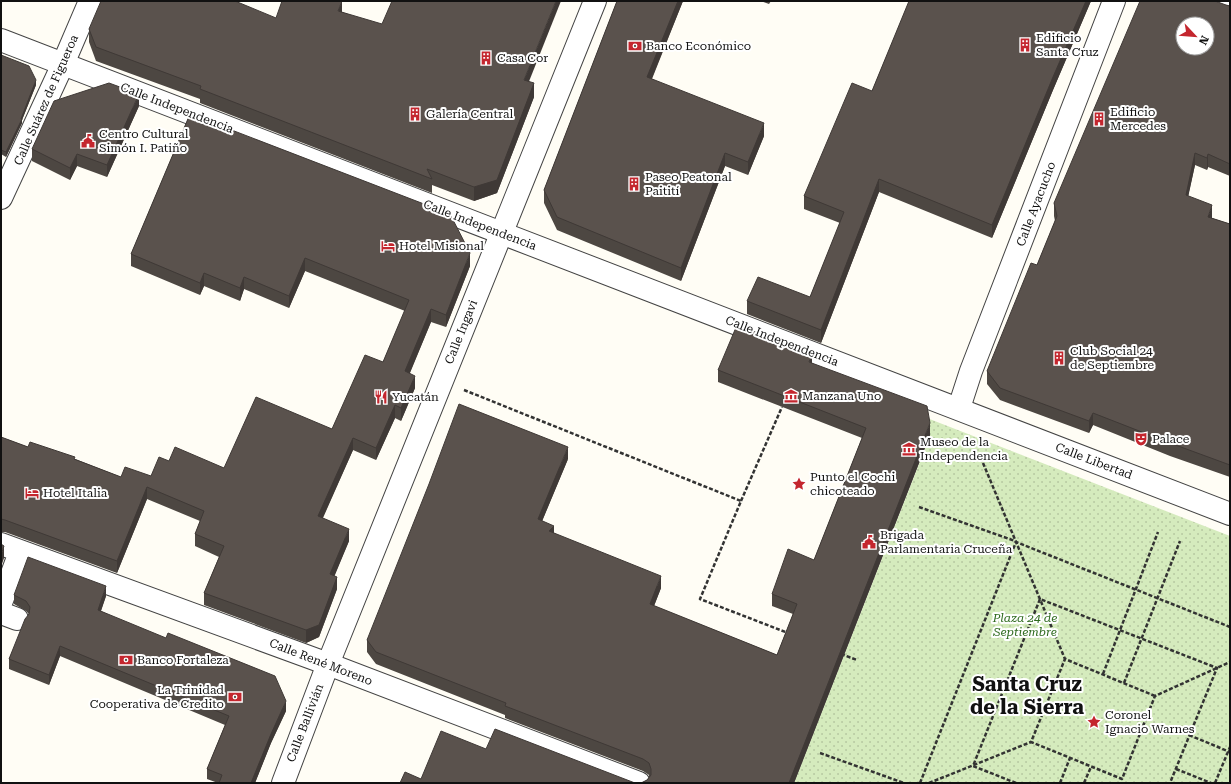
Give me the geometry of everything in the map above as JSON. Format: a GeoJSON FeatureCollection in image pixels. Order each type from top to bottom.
{"type":"FeatureCollection","features":[{"type":"Feature","properties":{"kind":"street","name":"Calle Suárez de Figueroa"},"geometry":{"type":"LineString","coordinates":[[1,198],[63,64],[90,1]]}},
{"type":"Feature","properties":{"kind":"street","name":"Calle Ingavi"},"geometry":{"type":"LineString","coordinates":[[328,664],[595,1]]}},
{"type":"Feature","properties":{"kind":"street","name":"Calle Ayacucho"},"geometry":{"type":"LineString","coordinates":[[959,408],[971,371],[1114,1]]}},
{"type":"Feature","properties":{"kind":"street"},"geometry":{"type":"LineString","coordinates":[[1217,1],[1230,6]]}},
{"type":"Feature","properties":{"kind":"street","name":"Calle Independencia"},"geometry":{"type":"LineString","coordinates":[[1,40],[959,408]]}},
{"type":"Feature","properties":{"kind":"street","name":"Calle Libertad"},"geometry":{"type":"LineString","coordinates":[[959,408],[1230,514]]}},
{"type":"Feature","properties":{"kind":"street"},"geometry":{"type":"LineString","coordinates":[[1,603],[11,548]]}},
{"type":"Feature","properties":{"kind":"street","name":"Calle René Moreno"},"geometry":{"type":"LineString","coordinates":[[11,548],[328,664],[639,783]]}},
{"type":"Feature","properties":{"kind":"street","name":"Calle Ballivián"},"geometry":{"type":"LineString","coordinates":[[282,783],[328,664]]}},
{"type":"Feature","properties":{"kind":"path"},"geometry":{"type":"LineString","coordinates":[[441,381],[741,501]]}},
{"type":"Feature","properties":{"kind":"path"},"geometry":{"type":"LineString","coordinates":[[782,407],[700,599],[793,635]]}},
{"type":"Feature","properties":{"kind":"path"},"geometry":{"type":"LineString","coordinates":[[983,463],[1065,659],[1031,742]]}},
{"type":"Feature","properties":{"kind":"path"},"geometry":{"type":"LineString","coordinates":[[919,507],[1016,542],[1230,627]]}},
{"type":"Feature","properties":{"kind":"path"},"geometry":{"type":"LineString","coordinates":[[1103,674],[1158,532]]}},
{"type":"Feature","properties":{"kind":"path"},"geometry":{"type":"LineString","coordinates":[[1124,683],[1180,541]]}},
{"type":"Feature","properties":{"kind":"path"},"geometry":{"type":"LineString","coordinates":[[920,783],[1016,542]]}},
{"type":"Feature","properties":{"kind":"path"},"geometry":{"type":"LineString","coordinates":[[1040,599],[1216,668]]}},
{"type":"Feature","properties":{"kind":"path"},"geometry":{"type":"LineString","coordinates":[[973,766],[1040,599]]}},
{"type":"Feature","properties":{"kind":"path"},"geometry":{"type":"LineString","coordinates":[[836,652],[857,660]]}},
{"type":"Feature","properties":{"kind":"path"},"geometry":{"type":"LineString","coordinates":[[1065,659],[1155,696]]}},
{"type":"Feature","properties":{"kind":"path"},"geometry":{"type":"LineString","coordinates":[[1122,779],[1155,696],[1230,662]]}},
{"type":"Feature","properties":{"kind":"path"},"geometry":{"type":"LineString","coordinates":[[1170,783],[1216,668]]}},
{"type":"Feature","properties":{"kind":"path"},"geometry":{"type":"LineString","coordinates":[[1189,735],[1229,751]]}},
{"type":"Feature","properties":{"kind":"path"},"geometry":{"type":"LineString","coordinates":[[929,783],[1031,742],[1122,779],[1124,783]]}},
{"type":"Feature","properties":{"kind":"path"},"geometry":{"type":"LineString","coordinates":[[1215,783],[1230,747]]}},
{"type":"Feature","properties":{"kind":"path"},"geometry":{"type":"LineString","coordinates":[[820,753],[904,783]]}},
{"type":"Feature","properties":{"kind":"path"},"geometry":{"type":"LineString","coordinates":[[1060,783],[1070,758]]}},
{"type":"Feature","properties":{"kind":"path"},"geometry":{"type":"LineString","coordinates":[[973,766],[1016,783]]}},
{"type":"Feature","properties":{"kind":"path"},"geometry":{"type":"LineString","coordinates":[[1084,783],[1091,767]]}},
{"type":"Feature","properties":{"kind":"path"},"geometry":{"type":"LineString","coordinates":[[1176,769],[1211,783]]}},
{"type":"Feature","properties":{"kind":"green space","name":"Plaza 24 de Septiembre"},"geometry":{"type":"Polygon","coordinates":[[[927,418],[1230,536],[1230,783],[794,783],[930,436],[927,418]]]}},
{"type":"Feature","properties":{"kind":"building"},"geometry":{"type":"Polygon","coordinates":[[[101,1],[235,1],[276,18],[282,1],[342,1],[338,11],[382,24],[392,1],[556,1],[524,80],[534,83],[497,180],[474,187],[427,169],[432,179],[200,89],[201,86],[96,47],[89,29],[101,1]]]}},
{"type":"Feature","properties":{"kind":"building"},"geometry":{"type":"Polygon","coordinates":[[[617,1],[678,1],[647,77],[764,123],[748,162],[725,153],[681,268],[557,217],[544,190],[617,1]]]}},
{"type":"Feature","properties":{"kind":"building"},"geometry":{"type":"Polygon","coordinates":[[[909,1],[1086,1],[992,225],[879,179],[821,330],[747,301],[758,277],[810,297],[844,212],[804,196],[852,83],[872,91],[909,1]]]}},
{"type":"Feature","properties":{"kind":"building"},"geometry":{"type":"Polygon","coordinates":[[[1140,1],[1215,1],[1230,6],[1230,164],[1208,154],[1207,158],[1195,153],[1186,195],[1212,205],[1208,217],[1230,224],[1230,465],[1093,413],[1089,421],[1000,388],[987,371],[1031,263],[1037,265],[1057,216],[1054,203],[1140,1]]]}},
{"type":"Feature","properties":{"kind":"building"},"geometry":{"type":"Polygon","coordinates":[[[1,55],[29,66],[36,80],[22,119],[6,152],[1,150],[1,55]]]}},
{"type":"Feature","properties":{"kind":"building","name":"Centro Cultural Simón I. Patiño"},"geometry":{"type":"Polygon","coordinates":[[[109,83],[139,94],[107,165],[77,154],[70,168],[32,149],[54,101],[109,83]]]}},
{"type":"Feature","properties":{"kind":"building"},"geometry":{"type":"Polygon","coordinates":[[[190,114],[450,214],[470,253],[446,315],[431,309],[405,371],[415,376],[401,408],[395,405],[376,448],[353,438],[318,516],[349,529],[330,574],[337,577],[319,625],[306,630],[204,593],[224,546],[195,534],[204,511],[147,487],[117,561],[1,519],[1,437],[28,447],[30,442],[75,457],[74,459],[121,477],[125,467],[151,476],[159,457],[169,461],[175,447],[224,468],[256,397],[332,429],[365,355],[383,362],[409,300],[305,258],[289,296],[244,277],[240,288],[204,273],[200,283],[131,254],[190,114]]]}},
{"type":"Feature","properties":{"kind":"building"},"geometry":{"type":"Polygon","coordinates":[[[737,325],[812,354],[809,362],[927,406],[930,423],[789,783],[641,783],[647,780],[651,775],[649,763],[643,759],[505,706],[506,703],[376,652],[367,640],[459,404],[568,447],[538,519],[554,526],[549,531],[661,576],[650,604],[777,655],[797,604],[772,594],[788,549],[814,560],[866,428],[718,370],[737,325]]]}},
{"type":"Feature","properties":{"kind":"building"},"geometry":{"type":"Polygon","coordinates":[[[1,544],[4,546],[1,555],[1,544]]]}},
{"type":"Feature","properties":{"kind":"building"},"geometry":{"type":"Polygon","coordinates":[[[28,557],[106,586],[98,610],[166,638],[168,633],[275,676],[286,701],[251,783],[219,783],[222,775],[207,769],[229,716],[60,646],[49,675],[9,659],[25,619],[29,614],[30,607],[26,601],[14,595],[28,557]]]}},
{"type":"Feature","properties":{"kind":"building"},"geometry":{"type":"Polygon","coordinates":[[[495,729],[635,783],[400,783],[405,772],[421,779],[441,731],[486,749],[495,729]]]}},
{"type":"Feature","properties":{"kind":"place","name":"Edificio Santa Cruz"},"geometry":{"type":"Point","coordinates":[1025,45]}},
{"type":"Feature","properties":{"kind":"place","name":"Banco Económico"},"geometry":{"type":"Point","coordinates":[635,46]}},
{"type":"Feature","properties":{"kind":"place","name":"Casa Cor"},"geometry":{"type":"Point","coordinates":[486,58]}},
{"type":"Feature","properties":{"kind":"place","name":"Galería Central"},"geometry":{"type":"Point","coordinates":[415,114]}},
{"type":"Feature","properties":{"kind":"place","name":"Edificio Mercedes"},"geometry":{"type":"Point","coordinates":[1099,119]}},
{"type":"Feature","properties":{"kind":"place","name":"Centro Cultural Simón I. Patiño"},"geometry":{"type":"Point","coordinates":[88,141]}},
{"type":"Feature","properties":{"kind":"place","name":"Paseo Peatonal Paitití"},"geometry":{"type":"Point","coordinates":[634,184]}},
{"type":"Feature","properties":{"kind":"place","name":"Hotel Misional"},"geometry":{"type":"Point","coordinates":[388,246]}},
{"type":"Feature","properties":{"kind":"place","name":"Club Social 24 de Septiembre"},"geometry":{"type":"Point","coordinates":[1059,358]}},
{"type":"Feature","properties":{"kind":"place","name":"Manzana Uno"},"geometry":{"type":"Point","coordinates":[791,396]}},
{"type":"Feature","properties":{"kind":"place","name":"Yucatán"},"geometry":{"type":"Point","coordinates":[381,397]}},
{"type":"Feature","properties":{"kind":"place","name":"Palace"},"geometry":{"type":"Point","coordinates":[1141,439]}},
{"type":"Feature","properties":{"kind":"place","name":"Museo de la Independencia"},"geometry":{"type":"Point","coordinates":[909,449]}},
{"type":"Feature","properties":{"kind":"place","name":"Punto el Cochi chicoteado"},"geometry":{"type":"Point","coordinates":[799,484]}},
{"type":"Feature","properties":{"kind":"place","name":"Hotel Italia"},"geometry":{"type":"Point","coordinates":[32,493]}},
{"type":"Feature","properties":{"kind":"place","name":"Brigada Parlamentaria Cruceña"},"geometry":{"type":"Point","coordinates":[869,542]}},
{"type":"Feature","properties":{"kind":"place","name":"Banco Fortaleza"},"geometry":{"type":"Point","coordinates":[126,660]}},
{"type":"Feature","properties":{"kind":"place","name":"La Trinidad Cooperativa de Credito"},"geometry":{"type":"Point","coordinates":[235,697]}},
{"type":"Feature","properties":{"kind":"place","name":"Coronel Ignacio Warnes"},"geometry":{"type":"Point","coordinates":[1094,722]}},
{"type":"Feature","properties":{"kind":"district","name":"Santa Cruz de la Sierra"},"geometry":{"type":"Point","coordinates":[1027,696]}}]}
